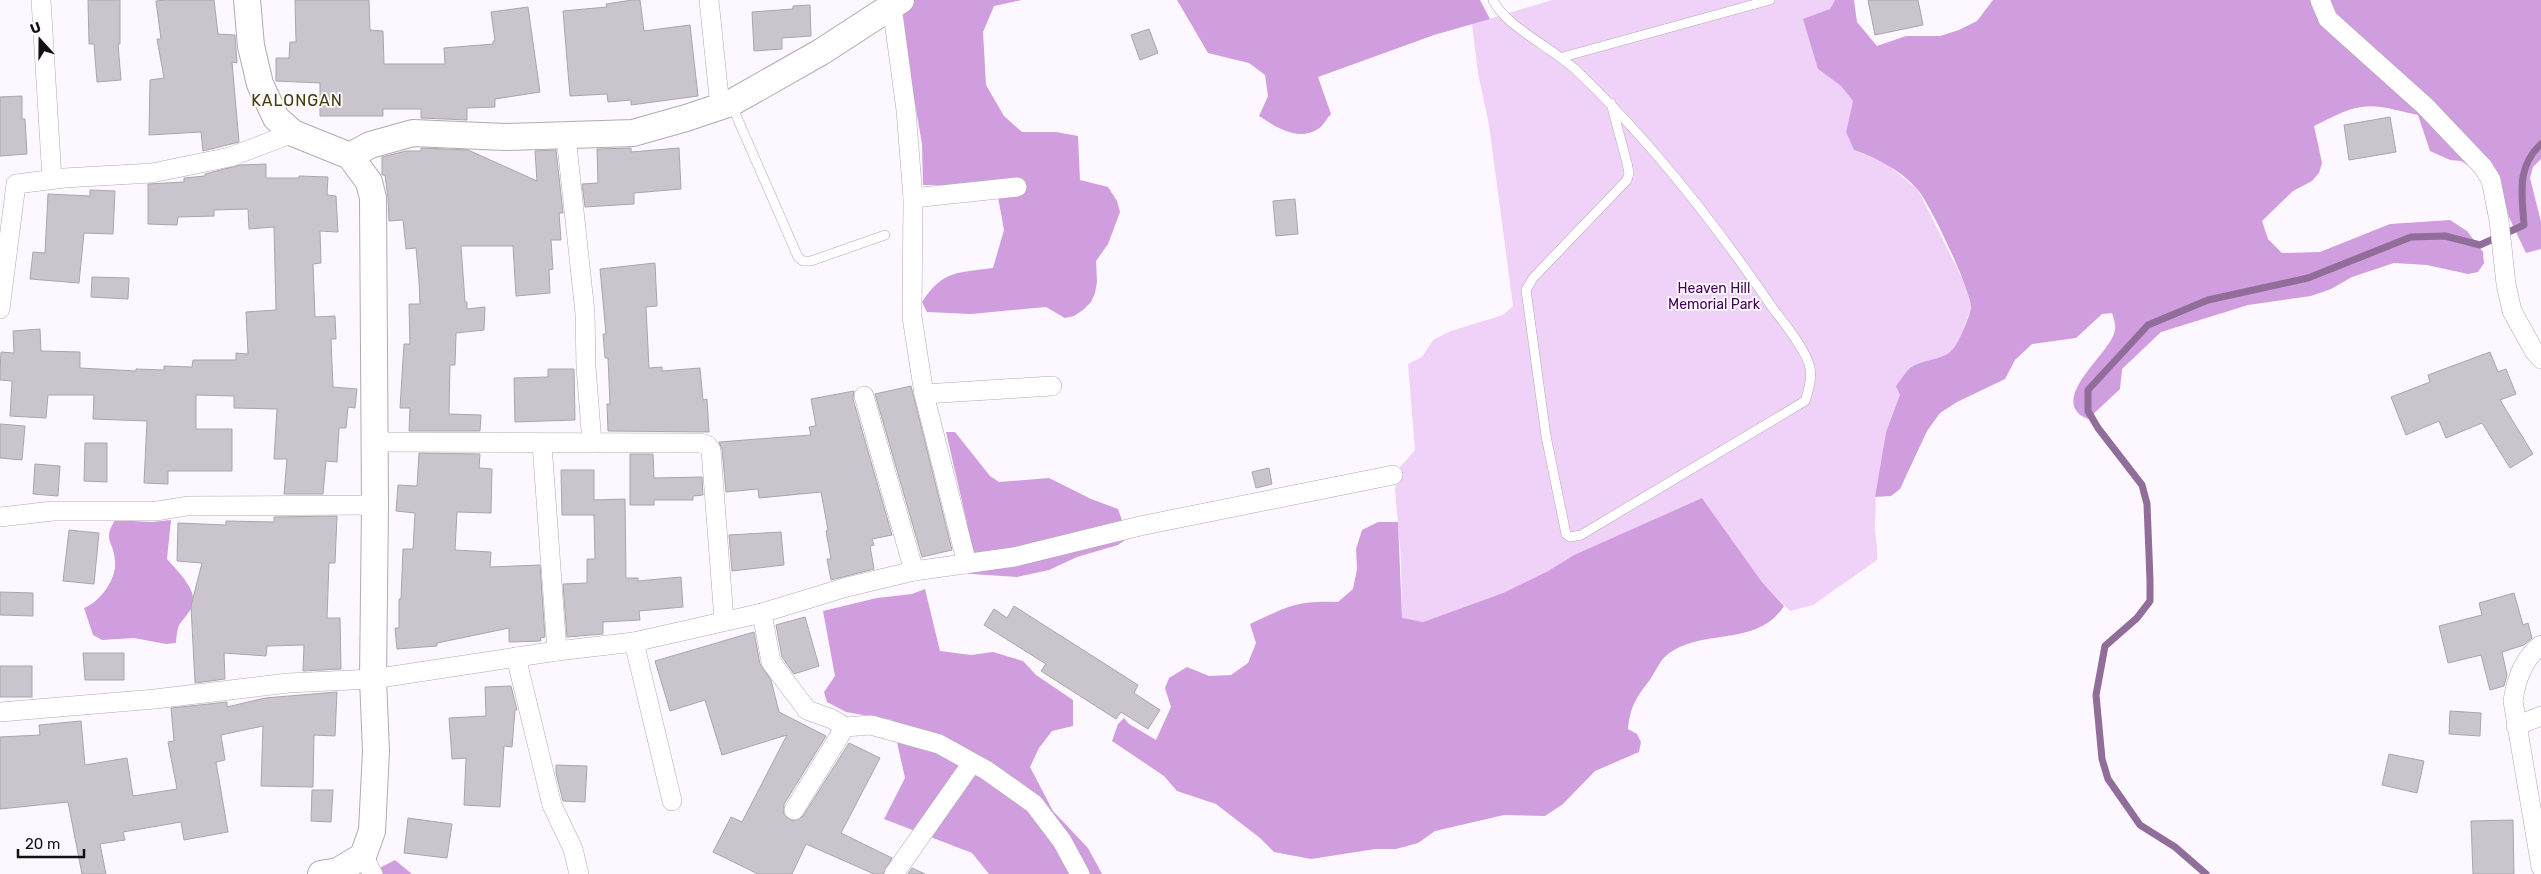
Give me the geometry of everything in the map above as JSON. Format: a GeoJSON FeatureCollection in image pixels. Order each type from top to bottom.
{"type":"FeatureCollection","features":[{"type":"Feature","properties":{"kind":"main road"},"geometry":{"type":"LineString","coordinates":[[247,0],[250,46],[260,84],[276,118],[293,133],[350,156],[369,182],[374,198],[375,505],[373,679],[376,751],[372,831],[368,865],[321,874]]}},
{"type":"Feature","properties":{"kind":"main road"},"geometry":{"type":"LineString","coordinates":[[350,156],[370,145],[413,133],[504,137],[633,133],[726,105],[821,52],[897,3]]}},
{"type":"Feature","properties":{"kind":"street"},"geometry":{"type":"LineString","coordinates":[[41,0],[52,179]]}},
{"type":"Feature","properties":{"kind":"street"},"geometry":{"type":"LineString","coordinates":[[709,0],[726,105]]}},
{"type":"Feature","properties":{"kind":"street"},"geometry":{"type":"LineString","coordinates":[[2320,0],[2328,19],[2425,106],[2483,167],[2491,180],[2499,220],[2506,284],[2512,311],[2541,359]]}},
{"type":"Feature","properties":{"kind":"street"},"geometry":{"type":"LineString","coordinates":[[897,3],[913,198],[912,317],[924,394],[967,564]]}},
{"type":"Feature","properties":{"kind":"street"},"geometry":{"type":"LineString","coordinates":[[0,309],[8,185],[52,179],[152,173],[230,157],[293,133]]}},
{"type":"Feature","properties":{"kind":"street"},"geometry":{"type":"LineString","coordinates":[[566,136],[585,313],[586,367],[592,443]]}},
{"type":"Feature","properties":{"kind":"street"},"geometry":{"type":"LineString","coordinates":[[913,198],[1017,187]]}},
{"type":"Feature","properties":{"kind":"street"},"geometry":{"type":"LineString","coordinates":[[924,394],[1052,386]]}},
{"type":"Feature","properties":{"kind":"street"},"geometry":{"type":"LineString","coordinates":[[864,396],[914,571]]}},
{"type":"Feature","properties":{"kind":"street"},"geometry":{"type":"LineString","coordinates":[[375,442],[700,443],[707,445],[710,450],[724,620]]}},
{"type":"Feature","properties":{"kind":"street"},"geometry":{"type":"LineString","coordinates":[[542,444],[557,651]]}},
{"type":"Feature","properties":{"kind":"street"},"geometry":{"type":"LineString","coordinates":[[0,712],[155,699],[288,683],[373,679],[557,651],[634,642],[724,620],[762,613],[847,587],[914,571],[1014,557],[1150,524],[1393,475]]}},
{"type":"Feature","properties":{"kind":"street"},"geometry":{"type":"LineString","coordinates":[[0,517],[53,511],[157,511],[187,506],[375,505]]}},
{"type":"Feature","properties":{"kind":"street"},"geometry":{"type":"LineString","coordinates":[[762,613],[771,662],[807,710],[832,719],[845,727],[871,725],[939,744],[972,763],[1034,804],[1062,841],[1080,874]]}},
{"type":"Feature","properties":{"kind":"street"},"geometry":{"type":"LineString","coordinates":[[634,642],[672,801]]}},
{"type":"Feature","properties":{"kind":"street"},"geometry":{"type":"LineString","coordinates":[[2541,645],[2522,666],[2515,683],[2513,701],[2541,867]]}},
{"type":"Feature","properties":{"kind":"street"},"geometry":{"type":"LineString","coordinates":[[516,657],[552,805],[573,849],[579,874]]}},
{"type":"Feature","properties":{"kind":"street"},"geometry":{"type":"LineString","coordinates":[[2516,726],[2541,716]]}},
{"type":"Feature","properties":{"kind":"street"},"geometry":{"type":"LineString","coordinates":[[794,810],[845,727]]}},
{"type":"Feature","properties":{"kind":"street"},"geometry":{"type":"LineString","coordinates":[[894,874],[972,763]]}},
{"type":"Feature","properties":{"kind":"lane"},"geometry":{"type":"LineString","coordinates":[[1493,0],[1508,20],[1563,57],[1611,103],[1730,245],[1795,339],[1810,366],[1810,388],[1805,401],[1581,535],[1570,537],[1566,534],[1546,436],[1526,290],[1533,278],[1627,180],[1629,173],[1627,163],[1611,103]]}},
{"type":"Feature","properties":{"kind":"lane"},"geometry":{"type":"LineString","coordinates":[[1563,57],[1770,0]]}},
{"type":"Feature","properties":{"kind":"lane"},"geometry":{"type":"LineString","coordinates":[[726,105],[798,258],[803,261],[811,261],[885,235]]}},
{"type":"Feature","properties":{"kind":"green space","name":"Heaven Hill Memorial Park"},"geometry":{"type":"Polygon","coordinates":[[[1552,0],[1835,0],[1830,9],[1821,13],[1818,69],[1841,86],[1853,101],[1846,132],[1854,150],[1888,165],[1918,190],[1967,288],[1971,308],[1958,344],[1951,352],[1942,357],[1912,366],[1886,432],[1875,497],[1877,560],[1813,605],[1790,611],[1762,582],[1702,498],[1574,555],[1548,571],[1503,593],[1423,622],[1402,619],[1401,558],[1395,490],[1400,467],[1415,450],[1408,364],[1422,357],[1433,340],[1451,331],[1503,315],[1513,306],[1489,125],[1478,73],[1472,24],[1552,0]]]}},
{"type":"Feature","properties":{"kind":"shaded area"},"geometry":{"type":"Polygon","coordinates":[[[913,0],[1022,0],[994,6],[983,32],[986,85],[1004,116],[1022,132],[1056,132],[1078,136],[1080,180],[1108,187],[1117,201],[1120,212],[1108,244],[1096,261],[1097,282],[1095,293],[1091,302],[1074,316],[1065,318],[1046,307],[971,314],[927,312],[922,302],[944,278],[960,273],[993,268],[1004,230],[996,186],[923,185],[922,144],[903,34],[879,24],[913,0]]]}},
{"type":"Feature","properties":{"kind":"shaded area"},"geometry":{"type":"Polygon","coordinates":[[[1177,0],[1480,0],[1490,19],[1434,35],[1318,77],[1331,114],[1318,129],[1310,133],[1295,134],[1287,132],[1259,116],[1268,96],[1265,75],[1249,63],[1208,53],[1177,0]]]}},
{"type":"Feature","properties":{"kind":"shaded area"},"geometry":{"type":"Polygon","coordinates":[[[1835,0],[1854,0],[1857,22],[1877,46],[1906,36],[1940,36],[1959,30],[1977,21],[1993,0],[2541,0],[2541,159],[2533,167],[2530,178],[2541,222],[2541,249],[2526,253],[2509,217],[2500,186],[2461,161],[2450,160],[2430,151],[2418,115],[2369,106],[2343,112],[2314,126],[2322,163],[2319,173],[2312,181],[2293,191],[2262,221],[2268,239],[2282,253],[2320,252],[2390,224],[2450,220],[2467,231],[2483,252],[2484,263],[2478,272],[2468,274],[2427,265],[2394,263],[2352,277],[2331,289],[2311,296],[2248,305],[2161,332],[2122,369],[2120,389],[2088,419],[2077,411],[2073,402],[2082,379],[2108,345],[2115,330],[2112,313],[2102,314],[2076,338],[2032,344],[2015,360],[2005,379],[1957,402],[1940,413],[1927,431],[1900,489],[1891,496],[1875,497],[1886,432],[1900,395],[1896,386],[1911,367],[1942,357],[1952,350],[1963,332],[1971,307],[1957,265],[1924,198],[1912,183],[1897,171],[1880,161],[1854,150],[1846,132],[1853,101],[1841,86],[1818,69],[1803,19],[1830,9],[1835,0]]]}},
{"type":"Feature","properties":{"kind":"shaded area"},"geometry":{"type":"Polygon","coordinates":[[[946,432],[955,432],[990,476],[999,482],[1049,478],[1091,499],[1118,509],[1128,538],[1118,545],[1077,557],[1049,570],[1017,577],[957,573],[955,548],[967,523],[946,432]]]}},
{"type":"Feature","properties":{"kind":"shaded area"},"geometry":{"type":"Polygon","coordinates":[[[1702,498],[1762,582],[1784,606],[1773,619],[1745,633],[1697,641],[1681,647],[1664,657],[1637,698],[1630,715],[1628,729],[1637,734],[1641,742],[1639,752],[1595,771],[1563,804],[1545,816],[1504,815],[1435,831],[1418,843],[1396,849],[1375,849],[1311,859],[1274,852],[1260,838],[1216,804],[1177,791],[1164,776],[1112,741],[1118,724],[1124,718],[1129,724],[1156,740],[1171,707],[1165,688],[1169,678],[1187,667],[1209,676],[1231,675],[1248,663],[1256,643],[1250,624],[1292,606],[1312,602],[1338,602],[1353,589],[1357,569],[1356,549],[1362,530],[1378,522],[1398,522],[1402,618],[1423,622],[1503,593],[1548,571],[1574,555],[1702,498]]]}},
{"type":"Feature","properties":{"kind":"shaded area"},"geometry":{"type":"Polygon","coordinates":[[[115,520],[151,522],[171,520],[167,559],[182,576],[193,596],[191,609],[178,627],[176,643],[166,644],[134,638],[102,640],[93,635],[84,608],[96,601],[106,589],[113,575],[115,561],[109,532],[115,520]]]}},
{"type":"Feature","properties":{"kind":"shaded area"},"geometry":{"type":"Polygon","coordinates":[[[925,589],[940,651],[971,655],[993,652],[1023,661],[1036,675],[1073,700],[1073,726],[1052,731],[1039,748],[1030,767],[1053,811],[1088,848],[1102,874],[989,874],[972,853],[884,819],[905,778],[892,720],[846,712],[827,702],[824,692],[835,676],[823,611],[877,598],[912,594],[925,589]]]}},
{"type":"Feature","properties":{"kind":"shaded area"},"geometry":{"type":"Polygon","coordinates":[[[395,860],[412,874],[368,874],[395,860]]]}},
{"type":"Feature","properties":{"kind":"building"},"geometry":{"type":"Polygon","coordinates":[[[88,0],[120,0],[120,44],[118,44],[121,80],[97,82],[94,44],[89,44],[88,0]]]}},
{"type":"Feature","properties":{"kind":"building"},"geometry":{"type":"Polygon","coordinates":[[[214,0],[218,34],[235,35],[237,63],[232,62],[239,142],[203,151],[201,132],[149,135],[150,80],[164,78],[157,39],[161,39],[156,1],[214,0]]]}},
{"type":"Feature","properties":{"kind":"building"},"geometry":{"type":"Polygon","coordinates":[[[295,0],[369,0],[370,30],[383,31],[384,64],[445,64],[444,48],[493,44],[493,41],[495,41],[491,12],[528,7],[540,92],[495,99],[495,107],[467,108],[467,120],[421,118],[421,109],[383,109],[383,116],[320,116],[320,83],[276,81],[276,58],[289,58],[290,42],[296,42],[295,0]]]}},
{"type":"Feature","properties":{"kind":"building"},"geometry":{"type":"Polygon","coordinates":[[[640,0],[644,31],[690,25],[698,96],[631,105],[631,100],[608,102],[607,94],[570,96],[563,11],[607,7],[606,4],[640,0]]]}},
{"type":"Feature","properties":{"kind":"building"},"geometry":{"type":"Polygon","coordinates":[[[1868,0],[1918,0],[1923,25],[1875,35],[1868,0]]]}},
{"type":"Feature","properties":{"kind":"building"},"geometry":{"type":"Polygon","coordinates":[[[810,5],[811,36],[782,38],[782,49],[754,51],[752,12],[793,9],[793,6],[810,5]]]}},
{"type":"Feature","properties":{"kind":"building"},"geometry":{"type":"Polygon","coordinates":[[[1149,29],[1158,53],[1140,60],[1131,35],[1149,29]]]}},
{"type":"Feature","properties":{"kind":"building"},"geometry":{"type":"Polygon","coordinates":[[[22,96],[22,119],[25,119],[27,154],[0,156],[0,97],[22,96]]]}},
{"type":"Feature","properties":{"kind":"building"},"geometry":{"type":"Polygon","coordinates":[[[2390,117],[2396,152],[2349,160],[2344,125],[2390,117]]]}},
{"type":"Feature","properties":{"kind":"building"},"geometry":{"type":"Polygon","coordinates":[[[421,148],[468,150],[537,181],[535,151],[556,150],[563,213],[559,213],[561,240],[551,240],[553,269],[549,270],[550,293],[516,296],[513,246],[461,246],[465,302],[467,302],[467,309],[485,307],[484,330],[456,333],[455,365],[450,365],[449,414],[481,415],[480,431],[409,431],[410,408],[400,408],[404,344],[410,344],[409,304],[420,304],[419,281],[416,248],[406,249],[403,220],[389,221],[385,175],[382,175],[382,157],[406,151],[421,151],[421,148]]]}},
{"type":"Feature","properties":{"kind":"building"},"geometry":{"type":"Polygon","coordinates":[[[631,148],[631,152],[679,148],[681,189],[634,193],[634,204],[585,207],[582,184],[598,183],[597,149],[631,148]]]}},
{"type":"Feature","properties":{"kind":"building"},"geometry":{"type":"Polygon","coordinates":[[[266,164],[266,178],[328,177],[327,195],[336,196],[338,232],[320,231],[321,263],[313,264],[315,317],[335,316],[336,339],[331,339],[333,387],[357,389],[355,408],[348,407],[346,428],[339,428],[337,462],[326,461],[323,494],[284,494],[287,459],[274,459],[277,409],[234,408],[234,396],[196,395],[196,429],[232,429],[232,471],[168,471],[168,484],[144,483],[147,421],[93,419],[94,395],[48,395],[46,418],[10,416],[12,381],[0,380],[0,372],[1,352],[14,353],[13,331],[40,329],[41,351],[80,352],[80,368],[136,371],[136,369],[164,370],[164,366],[192,367],[193,360],[236,360],[236,353],[248,354],[246,312],[276,310],[274,227],[249,229],[248,209],[214,210],[214,216],[178,217],[177,225],[148,224],[148,184],[184,182],[184,178],[205,176],[205,174],[240,165],[266,164]]]}},
{"type":"Feature","properties":{"kind":"building"},"geometry":{"type":"Polygon","coordinates":[[[90,190],[115,191],[113,234],[84,233],[79,283],[30,279],[33,252],[45,253],[48,194],[90,196],[90,190]]]}},
{"type":"Feature","properties":{"kind":"building"},"geometry":{"type":"Polygon","coordinates":[[[1295,199],[1298,234],[1276,236],[1273,201],[1295,199]]]}},
{"type":"Feature","properties":{"kind":"building"},"geometry":{"type":"Polygon","coordinates":[[[655,263],[657,306],[646,307],[649,368],[662,367],[662,371],[700,368],[703,400],[707,399],[709,432],[608,431],[607,404],[610,404],[608,358],[605,358],[603,334],[606,334],[600,269],[655,263]]]}},
{"type":"Feature","properties":{"kind":"building"},"geometry":{"type":"Polygon","coordinates":[[[92,277],[129,278],[128,299],[91,297],[92,277]]]}},
{"type":"Feature","properties":{"kind":"building"},"geometry":{"type":"Polygon","coordinates":[[[2490,352],[2498,372],[2506,369],[2516,394],[2500,400],[2533,454],[2510,468],[2482,423],[2446,438],[2439,421],[2406,435],[2391,397],[2430,382],[2428,375],[2490,352]]]}},
{"type":"Feature","properties":{"kind":"building"},"geometry":{"type":"Polygon","coordinates":[[[548,369],[574,369],[575,420],[515,422],[514,378],[548,377],[548,369]]]}},
{"type":"Feature","properties":{"kind":"building"},"geometry":{"type":"Polygon","coordinates":[[[911,386],[952,550],[922,557],[875,394],[911,386]]]}},
{"type":"Feature","properties":{"kind":"building"},"geometry":{"type":"Polygon","coordinates":[[[854,391],[853,399],[892,535],[872,539],[874,545],[870,546],[874,569],[831,580],[827,559],[831,559],[826,531],[828,530],[821,492],[759,498],[758,489],[726,492],[722,449],[719,442],[811,435],[809,427],[816,426],[811,399],[854,391]]]}},
{"type":"Feature","properties":{"kind":"building"},"geometry":{"type":"Polygon","coordinates":[[[0,424],[25,426],[22,460],[0,458],[0,424]]]}},
{"type":"Feature","properties":{"kind":"building"},"geometry":{"type":"Polygon","coordinates":[[[85,443],[107,443],[107,482],[84,481],[85,443]]]}},
{"type":"Feature","properties":{"kind":"building"},"geometry":{"type":"Polygon","coordinates":[[[419,453],[480,454],[479,468],[492,469],[491,513],[457,512],[455,550],[491,552],[490,567],[540,565],[545,637],[540,638],[541,641],[509,642],[509,628],[437,643],[437,646],[397,649],[395,628],[399,628],[403,549],[413,549],[415,513],[396,511],[398,485],[417,486],[419,453]]]}},
{"type":"Feature","properties":{"kind":"building"},"geometry":{"type":"Polygon","coordinates":[[[630,454],[653,454],[654,478],[702,477],[703,495],[693,496],[693,500],[654,500],[654,505],[630,505],[630,454]]]}},
{"type":"Feature","properties":{"kind":"building"},"geometry":{"type":"Polygon","coordinates":[[[35,464],[60,466],[58,496],[33,494],[35,464]]]}},
{"type":"Feature","properties":{"kind":"building"},"geometry":{"type":"Polygon","coordinates":[[[1269,468],[1272,484],[1256,488],[1252,472],[1269,468]]]}},
{"type":"Feature","properties":{"kind":"building"},"geometry":{"type":"Polygon","coordinates":[[[561,470],[594,470],[594,500],[625,499],[626,578],[638,578],[638,581],[681,577],[683,607],[639,611],[640,620],[603,622],[603,634],[567,637],[563,584],[587,583],[587,559],[595,559],[594,515],[562,515],[561,470]]]}},
{"type":"Feature","properties":{"kind":"building"},"geometry":{"type":"Polygon","coordinates":[[[337,516],[335,563],[329,563],[327,618],[340,618],[341,669],[303,671],[304,645],[267,646],[266,656],[224,653],[225,679],[195,683],[191,606],[202,563],[177,561],[178,523],[226,525],[226,521],[274,522],[274,517],[337,516]]]}},
{"type":"Feature","properties":{"kind":"building"},"geometry":{"type":"Polygon","coordinates":[[[69,530],[99,533],[94,584],[63,581],[69,530]]]}},
{"type":"Feature","properties":{"kind":"building"},"geometry":{"type":"Polygon","coordinates":[[[781,532],[784,565],[732,571],[729,535],[781,532]]]}},
{"type":"Feature","properties":{"kind":"building"},"geometry":{"type":"Polygon","coordinates":[[[0,592],[33,593],[33,616],[0,615],[0,592]]]}},
{"type":"Feature","properties":{"kind":"building"},"geometry":{"type":"Polygon","coordinates":[[[2514,593],[2523,625],[2528,623],[2532,638],[2524,645],[2502,652],[2507,675],[2504,686],[2490,690],[2481,655],[2448,663],[2439,626],[2482,615],[2479,603],[2514,593]]]}},
{"type":"Feature","properties":{"kind":"building"},"geometry":{"type":"Polygon","coordinates":[[[1014,606],[1138,685],[1134,693],[1160,710],[1148,729],[1121,712],[1116,719],[1041,671],[1046,664],[984,625],[994,609],[1007,618],[1014,606]]]}},
{"type":"Feature","properties":{"kind":"building"},"geometry":{"type":"Polygon","coordinates":[[[805,617],[819,666],[794,674],[782,657],[776,625],[805,617]]]}},
{"type":"Feature","properties":{"kind":"building"},"geometry":{"type":"Polygon","coordinates":[[[754,632],[760,664],[771,680],[779,712],[826,736],[784,804],[784,815],[793,821],[803,816],[849,743],[880,758],[841,833],[892,858],[883,874],[874,874],[806,844],[792,874],[758,874],[713,852],[731,817],[742,822],[787,735],[722,755],[705,700],[670,711],[655,661],[754,632]]]}},
{"type":"Feature","properties":{"kind":"building"},"geometry":{"type":"Polygon","coordinates":[[[83,653],[124,653],[124,680],[85,680],[83,653]]]}},
{"type":"Feature","properties":{"kind":"building"},"geometry":{"type":"Polygon","coordinates":[[[0,666],[32,666],[32,697],[0,697],[0,666]]]}},
{"type":"Feature","properties":{"kind":"building"},"geometry":{"type":"Polygon","coordinates":[[[511,686],[517,710],[515,710],[512,747],[504,746],[500,807],[464,805],[466,758],[452,759],[449,718],[486,716],[485,687],[511,686]]]}},
{"type":"Feature","properties":{"kind":"building"},"geometry":{"type":"Polygon","coordinates":[[[337,692],[335,736],[314,735],[313,787],[261,786],[263,726],[221,735],[225,760],[216,762],[228,832],[184,840],[181,822],[123,832],[125,840],[100,844],[106,874],[82,874],[68,802],[0,809],[0,737],[40,735],[39,725],[81,721],[85,765],[127,758],[133,796],[177,789],[168,742],[174,741],[171,708],[227,702],[227,707],[265,698],[337,692]]]}},
{"type":"Feature","properties":{"kind":"building"},"geometry":{"type":"Polygon","coordinates":[[[2450,711],[2481,713],[2480,736],[2449,734],[2450,711]]]}},
{"type":"Feature","properties":{"kind":"building"},"geometry":{"type":"Polygon","coordinates":[[[2389,754],[2424,761],[2417,793],[2382,785],[2389,754]]]}},
{"type":"Feature","properties":{"kind":"building"},"geometry":{"type":"Polygon","coordinates":[[[556,765],[587,766],[585,802],[563,801],[556,773],[556,765]]]}},
{"type":"Feature","properties":{"kind":"building"},"geometry":{"type":"Polygon","coordinates":[[[312,790],[333,790],[331,822],[311,821],[312,790]]]}},
{"type":"Feature","properties":{"kind":"building"},"geometry":{"type":"Polygon","coordinates":[[[408,818],[452,824],[447,858],[404,853],[408,818]]]}},
{"type":"Feature","properties":{"kind":"building"},"geometry":{"type":"Polygon","coordinates":[[[2513,820],[2514,874],[2473,874],[2471,821],[2513,820]]]}},
{"type":"Feature","properties":{"kind":"building"},"geometry":{"type":"Polygon","coordinates":[[[912,868],[925,874],[908,874],[912,868]]]}},
{"type":"Feature","properties":{"kind":"waterway"},"geometry":{"type":"LineString","coordinates":[[2206,874],[2175,847],[2140,825],[2108,779],[2102,759],[2096,695],[2105,646],[2137,618],[2150,601],[2150,580],[2147,504],[2142,485],[2098,428],[2088,411],[2088,390],[2148,325],[2208,300],[2308,278],[2411,237],[2445,236],[2480,245],[2524,225],[2522,192],[2524,172],[2533,153],[2541,144]]}},
{"type":"Feature","properties":{"kind":"district","name":"KALONGAN"},"geometry":{"type":"Point","coordinates":[297,100]}}]}
